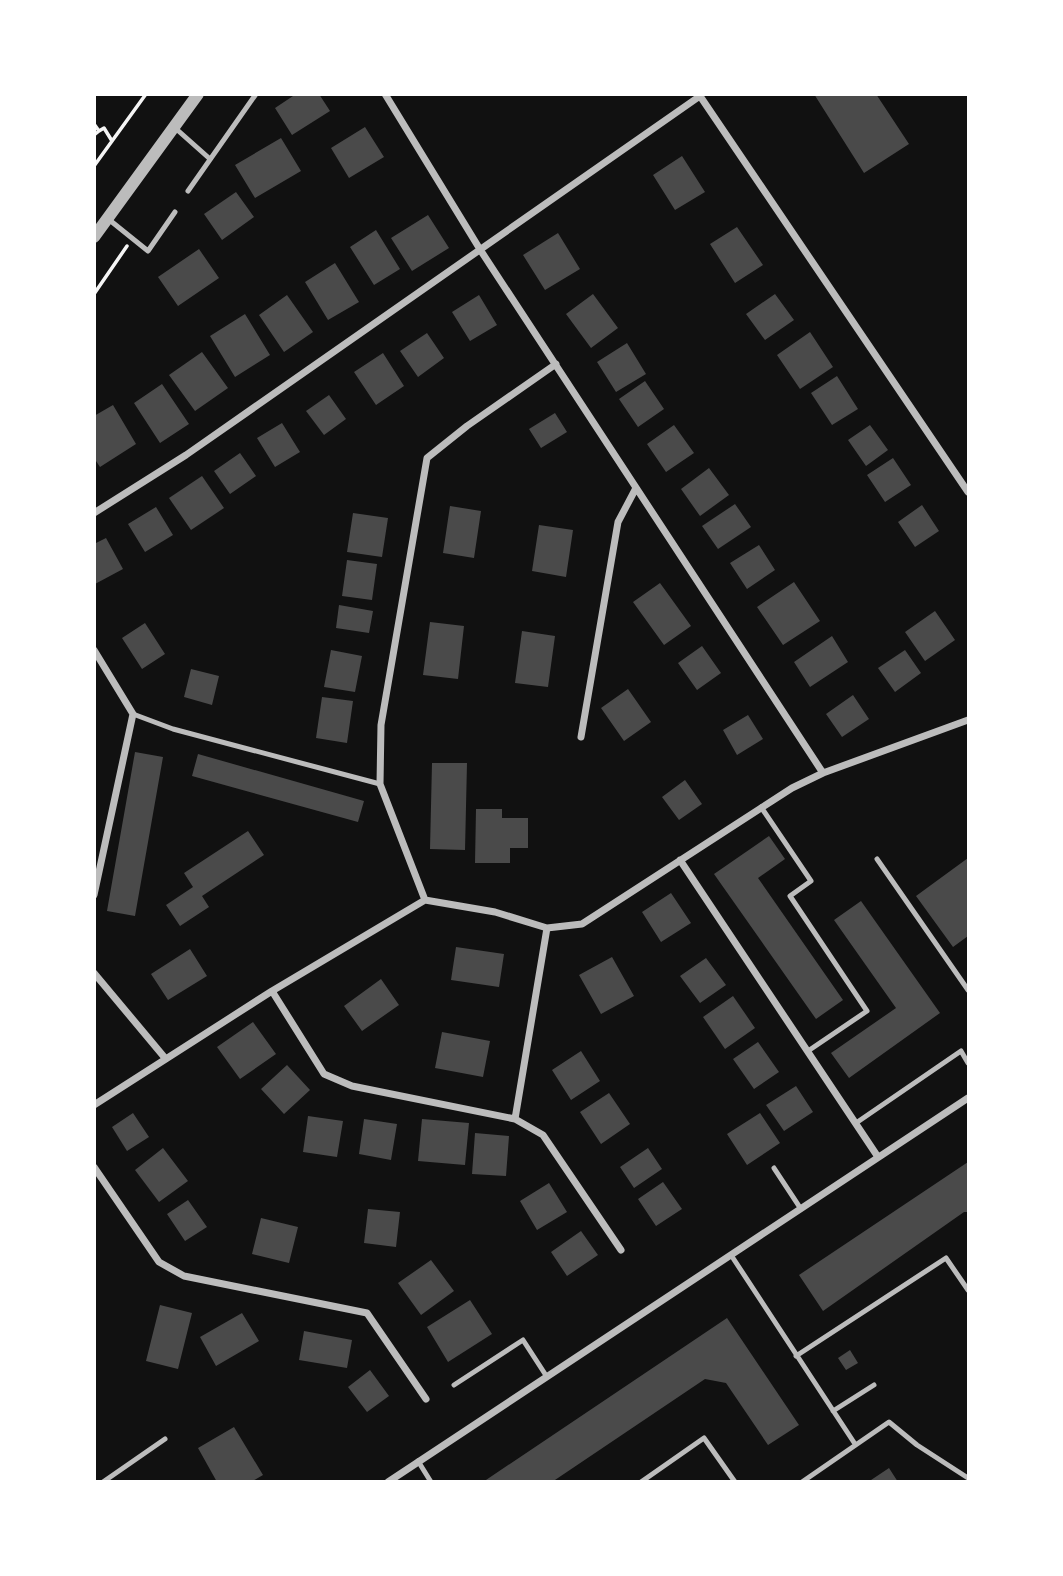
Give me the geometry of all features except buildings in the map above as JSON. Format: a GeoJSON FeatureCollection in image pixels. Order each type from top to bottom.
{"type":"FeatureCollection","features":[{"type":"Feature","properties":{"kind":"street"},"geometry":{"type":"LineString","coordinates":[[94,237],[198,94]]}},
{"type":"Feature","properties":{"kind":"street"},"geometry":{"type":"LineString","coordinates":[[385,94],[481,251],[823,773]]}},
{"type":"Feature","properties":{"kind":"street"},"geometry":{"type":"LineString","coordinates":[[94,513],[186,455],[700,96],[968,492]]}},
{"type":"Feature","properties":{"kind":"street"},"geometry":{"type":"LineString","coordinates":[[425,900],[380,784],[382,726],[427,458],[467,426],[556,365]]}},
{"type":"Feature","properties":{"kind":"street"},"geometry":{"type":"LineString","coordinates":[[581,737],[618,522],[635,488]]}},
{"type":"Feature","properties":{"kind":"street"},"geometry":{"type":"LineString","coordinates":[[94,650],[133,715],[94,895]]}},
{"type":"Feature","properties":{"kind":"street"},"geometry":{"type":"LineString","coordinates":[[94,1105],[272,991],[425,900],[495,912],[547,928],[582,924],[761,807],[823,773],[968,720]]}},
{"type":"Feature","properties":{"kind":"street"},"geometry":{"type":"LineString","coordinates":[[680,860],[878,1157]]}},
{"type":"Feature","properties":{"kind":"street"},"geometry":{"type":"LineString","coordinates":[[515,1119],[547,928]]}},
{"type":"Feature","properties":{"kind":"street"},"geometry":{"type":"LineString","coordinates":[[94,973],[166,1058]]}},
{"type":"Feature","properties":{"kind":"street"},"geometry":{"type":"LineString","coordinates":[[272,991],[324,1074],[352,1086],[515,1119],[542,1135],[621,1250]]}},
{"type":"Feature","properties":{"kind":"street"},"geometry":{"type":"LineString","coordinates":[[388,1482],[968,1098]]}},
{"type":"Feature","properties":{"kind":"street"},"geometry":{"type":"LineString","coordinates":[[94,1167],[159,1262],[184,1276],[367,1312],[426,1399]]}},
{"type":"Feature","properties":{"kind":"lane"},"geometry":{"type":"LineString","coordinates":[[188,191],[256,94]]}},
{"type":"Feature","properties":{"kind":"lane"},"geometry":{"type":"LineString","coordinates":[[174,127],[211,159]]}},
{"type":"Feature","properties":{"kind":"lane"},"geometry":{"type":"LineString","coordinates":[[107,218],[148,251],[175,212]]}},
{"type":"Feature","properties":{"kind":"lane"},"geometry":{"type":"LineString","coordinates":[[133,715],[173,729],[380,784]]}},
{"type":"Feature","properties":{"kind":"lane"},"geometry":{"type":"LineString","coordinates":[[761,807],[811,881],[790,896],[867,1011],[808,1051]]}},
{"type":"Feature","properties":{"kind":"lane"},"geometry":{"type":"LineString","coordinates":[[877,859],[968,990]]}},
{"type":"Feature","properties":{"kind":"lane"},"geometry":{"type":"LineString","coordinates":[[856,1123],[961,1051],[968,1063]]}},
{"type":"Feature","properties":{"kind":"lane"},"geometry":{"type":"LineString","coordinates":[[774,1168],[801,1209]]}},
{"type":"Feature","properties":{"kind":"lane"},"geometry":{"type":"LineString","coordinates":[[731,1255],[855,1444]]}},
{"type":"Feature","properties":{"kind":"lane"},"geometry":{"type":"LineString","coordinates":[[796,1356],[946,1258],[968,1290]]}},
{"type":"Feature","properties":{"kind":"lane"},"geometry":{"type":"LineString","coordinates":[[454,1385],[523,1340],[547,1377]]}},
{"type":"Feature","properties":{"kind":"lane"},"geometry":{"type":"LineString","coordinates":[[833,1411],[874,1385]]}},
{"type":"Feature","properties":{"kind":"lane"},"geometry":{"type":"LineString","coordinates":[[802,1482],[889,1422],[917,1446],[968,1478]]}},
{"type":"Feature","properties":{"kind":"lane"},"geometry":{"type":"LineString","coordinates":[[641,1482],[704,1438],[735,1482]]}},
{"type":"Feature","properties":{"kind":"lane"},"geometry":{"type":"LineString","coordinates":[[103,1482],[166,1439]]}},
{"type":"Feature","properties":{"kind":"lane"},"geometry":{"type":"LineString","coordinates":[[418,1461],[431,1482]]}},
{"type":"Feature","properties":{"kind":"path"},"geometry":{"type":"LineString","coordinates":[[94,166],[144,95]]}},
{"type":"Feature","properties":{"kind":"path"},"geometry":{"type":"LineString","coordinates":[[94,124],[99,131]]}},
{"type":"Feature","properties":{"kind":"path"},"geometry":{"type":"LineString","coordinates":[[94,135],[104,128],[112,141]]}},
{"type":"Feature","properties":{"kind":"path"},"geometry":{"type":"LineString","coordinates":[[94,294],[132,239]]}}]}
